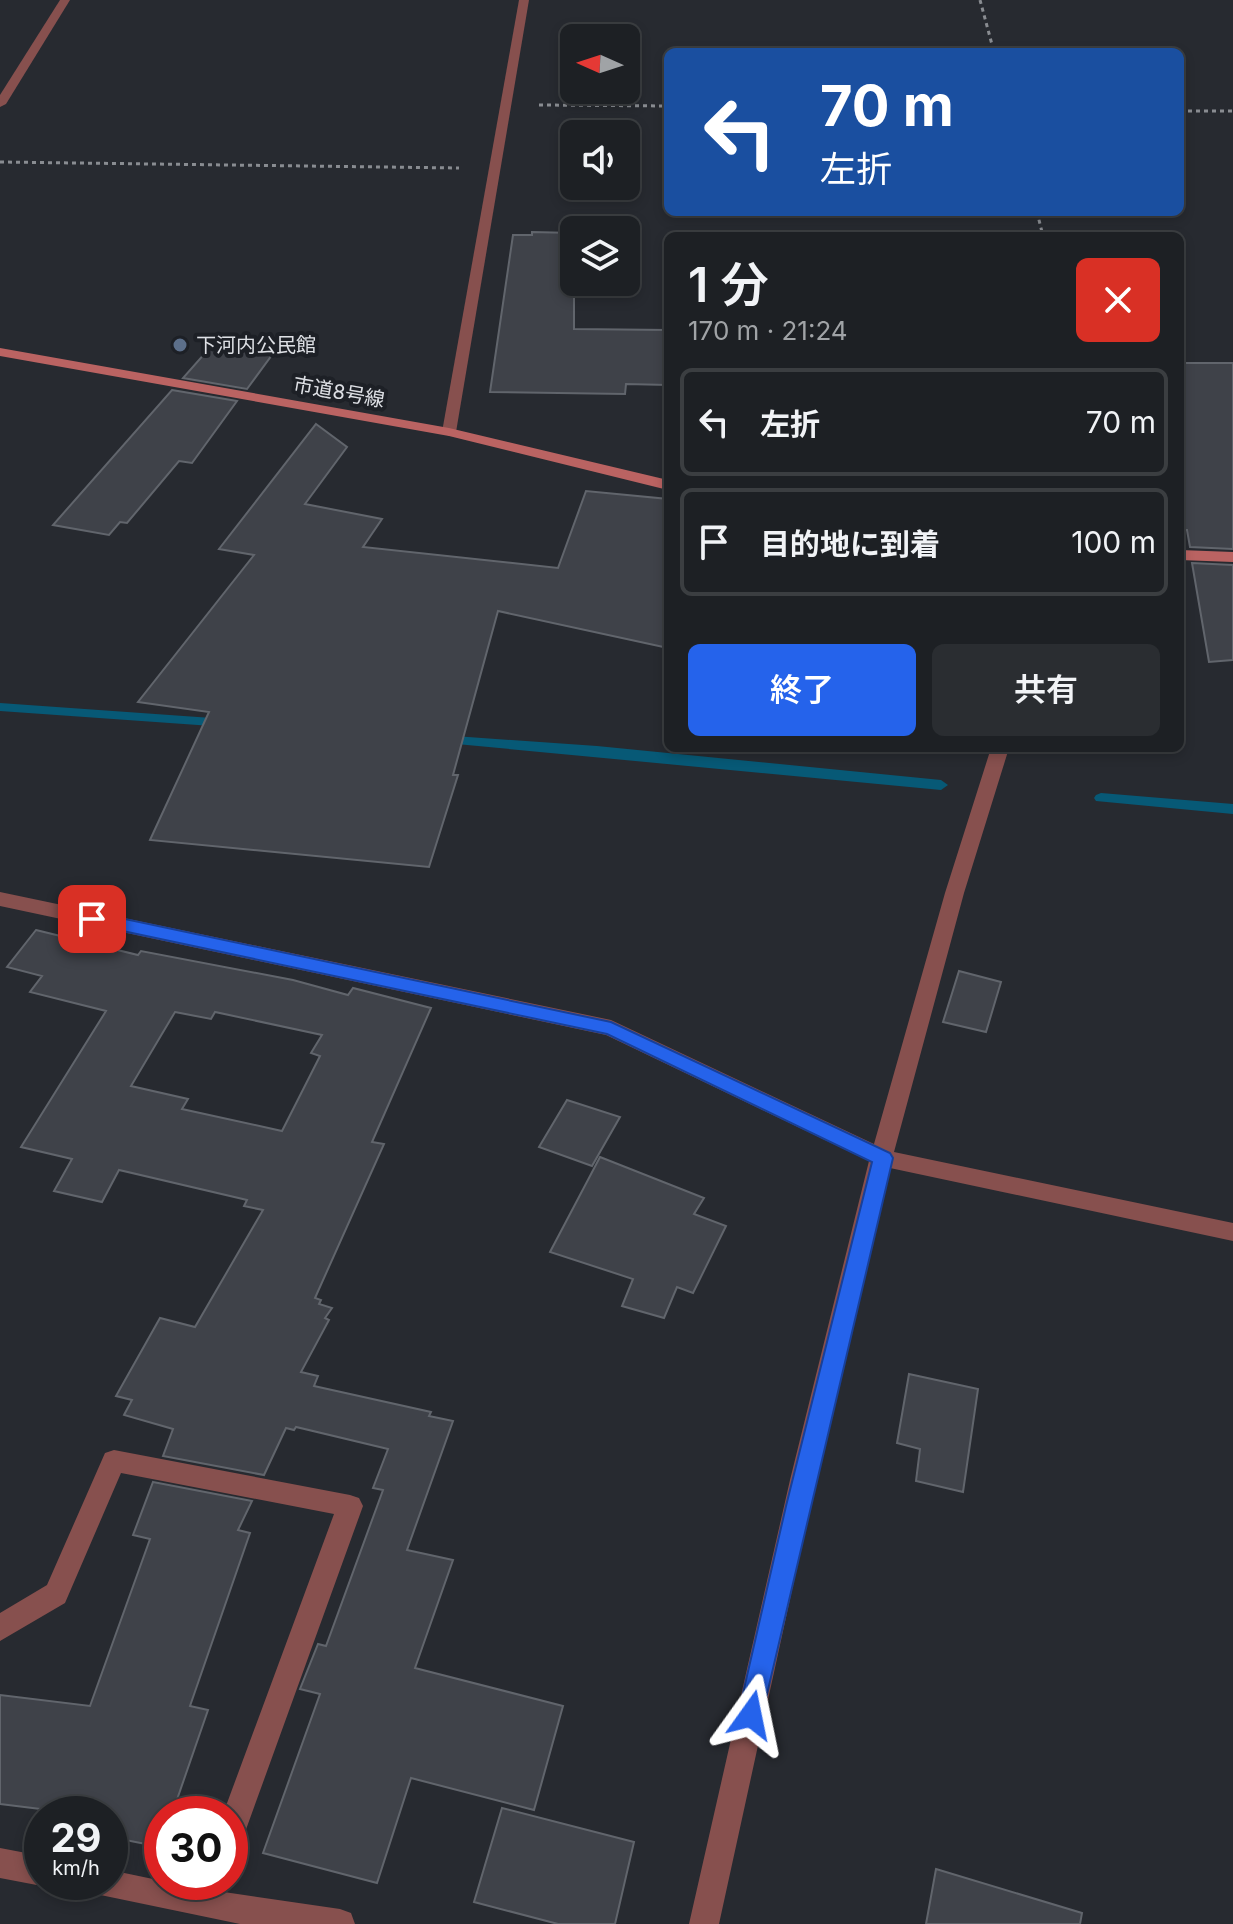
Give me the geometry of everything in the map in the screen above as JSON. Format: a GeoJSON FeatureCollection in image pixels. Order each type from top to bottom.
{"type":"FeatureCollection","features":[{"type":"Feature","properties":{"kind":"street"},"geometry":{"type":"LineString","coordinates":[[0,104],[65,0]]}},
{"type":"Feature","properties":{"kind":"street"},"geometry":{"type":"LineString","coordinates":[[449,432],[524,0]]}},
{"type":"Feature","properties":{"kind":"street","name":"市道8号線"},"geometry":{"type":"LineString","coordinates":[[0,352],[449,432],[664,484]]}},
{"type":"Feature","properties":{"kind":"street"},"geometry":{"type":"LineString","coordinates":[[1184,555],[1233,557]]}},
{"type":"Feature","properties":{"kind":"street"},"geometry":{"type":"LineString","coordinates":[[704,1924],[797,1506],[883,1158],[933,969],[999,752]]}},
{"type":"Feature","properties":{"kind":"street"},"geometry":{"type":"LineString","coordinates":[[0,899],[611,1028],[883,1158],[1233,1232]]}},
{"type":"Feature","properties":{"kind":"street"},"geometry":{"type":"LineString","coordinates":[[0,1628],[56,1594],[114,1461],[350,1506],[244,1796]]}},
{"type":"Feature","properties":{"kind":"street"},"geometry":{"type":"LineString","coordinates":[[0,1863],[24,1868]]}},
{"type":"Feature","properties":{"kind":"street"},"geometry":{"type":"LineString","coordinates":[[239,1900],[340,1924]]}},
{"type":"Feature","properties":{"kind":"path"},"geometry":{"type":"LineString","coordinates":[[980,0],[993,48]]}},
{"type":"Feature","properties":{"kind":"path"},"geometry":{"type":"LineString","coordinates":[[506,104],[664,106]]}},
{"type":"Feature","properties":{"kind":"path"},"geometry":{"type":"LineString","coordinates":[[1184,111],[1233,111]]}},
{"type":"Feature","properties":{"kind":"path"},"geometry":{"type":"LineString","coordinates":[[0,162],[495,169]]}},
{"type":"Feature","properties":{"kind":"building"},"geometry":{"type":"Polygon","coordinates":[[[560,233],[560,296],[574,296],[574,329],[664,330],[664,385],[626,384],[625,394],[490,392],[513,235],[560,233]]]}},
{"type":"Feature","properties":{"kind":"building"},"geometry":{"type":"Polygon","coordinates":[[[221,335],[280,344],[247,389],[183,378],[221,335]]]}},
{"type":"Feature","properties":{"kind":"building"},"geometry":{"type":"Polygon","coordinates":[[[1184,363],[1233,363],[1233,549],[1190,547],[1187,530],[1184,530],[1184,363]]]}},
{"type":"Feature","properties":{"kind":"building"},"geometry":{"type":"Polygon","coordinates":[[[172,390],[237,401],[192,463],[179,461],[127,523],[120,522],[109,535],[53,525],[172,390]]]}},
{"type":"Feature","properties":{"kind":"building"},"geometry":{"type":"Polygon","coordinates":[[[316,424],[347,447],[305,504],[382,519],[363,547],[558,568],[586,491],[664,499],[664,647],[498,611],[453,775],[458,775],[429,867],[150,840],[209,712],[138,702],[254,555],[219,549],[316,424]]]}},
{"type":"Feature","properties":{"kind":"building"},"geometry":{"type":"Polygon","coordinates":[[[1192,563],[1233,565],[1233,660],[1209,662],[1192,563]]]}},
{"type":"Feature","properties":{"kind":"building"},"geometry":{"type":"Polygon","coordinates":[[[36,930],[138,955],[141,951],[293,980],[348,995],[353,988],[431,1008],[372,1142],[384,1144],[315,1298],[321,1300],[319,1304],[332,1308],[325,1318],[329,1320],[301,1372],[318,1376],[314,1386],[431,1412],[429,1416],[453,1421],[407,1550],[453,1560],[415,1668],[563,1706],[534,1810],[411,1778],[377,1883],[263,1853],[320,1694],[300,1689],[318,1644],[326,1646],[383,1490],[373,1488],[388,1449],[296,1427],[294,1430],[286,1428],[264,1475],[163,1456],[173,1429],[124,1415],[132,1400],[116,1396],[160,1318],[195,1327],[263,1210],[244,1206],[247,1200],[119,1170],[102,1202],[54,1191],[72,1159],[21,1147],[106,1011],[30,992],[42,976],[7,967],[36,930]],[[175,1012],[131,1086],[188,1099],[182,1109],[282,1131],[320,1056],[311,1053],[322,1035],[215,1012],[211,1019],[175,1012]]]}},
{"type":"Feature","properties":{"kind":"building"},"geometry":{"type":"Polygon","coordinates":[[[959,971],[1001,982],[986,1032],[943,1022],[959,971]]]}},
{"type":"Feature","properties":{"kind":"building"},"geometry":{"type":"Polygon","coordinates":[[[567,1100],[620,1117],[592,1166],[539,1147],[567,1100]]]}},
{"type":"Feature","properties":{"kind":"building"},"geometry":{"type":"Polygon","coordinates":[[[600,1157],[704,1198],[694,1214],[726,1226],[693,1293],[677,1287],[664,1318],[622,1306],[633,1279],[550,1252],[600,1157]]]}},
{"type":"Feature","properties":{"kind":"building"},"geometry":{"type":"Polygon","coordinates":[[[909,1374],[978,1389],[963,1492],[916,1481],[920,1449],[897,1443],[909,1374]]]}},
{"type":"Feature","properties":{"kind":"building"},"geometry":{"type":"Polygon","coordinates":[[[153,1482],[252,1501],[238,1530],[250,1533],[190,1706],[208,1710],[178,1796],[144,1796],[144,1844],[128,1841],[128,1796],[24,1796],[24,1807],[0,1804],[0,1695],[90,1706],[150,1539],[133,1535],[153,1482]]]}},
{"type":"Feature","properties":{"kind":"building"},"geometry":{"type":"Polygon","coordinates":[[[502,1808],[634,1842],[615,1924],[558,1924],[474,1902],[502,1808]]]}},
{"type":"Feature","properties":{"kind":"building"},"geometry":{"type":"Polygon","coordinates":[[[936,1869],[1082,1913],[1080,1924],[926,1924],[936,1869]]]}},
{"type":"Feature","properties":{"kind":"waterway"},"geometry":{"type":"LineString","coordinates":[[0,707],[226,723]]}},
{"type":"Feature","properties":{"kind":"waterway"},"geometry":{"type":"LineString","coordinates":[[440,739],[597,751],[941,785]]}},
{"type":"Feature","properties":{"kind":"waterway"},"geometry":{"type":"LineString","coordinates":[[1101,798],[1233,809]]}},
{"type":"Feature","properties":{"kind":"place","name":"下河内公民館"},"geometry":{"type":"Point","coordinates":[180,345]}},
{"type":"Feature","properties":{"kind":"route"},"geometry":{"type":"LineString","coordinates":[[92,919],[611,1028],[883,1158],[797,1506],[751,1715]]}}]}
